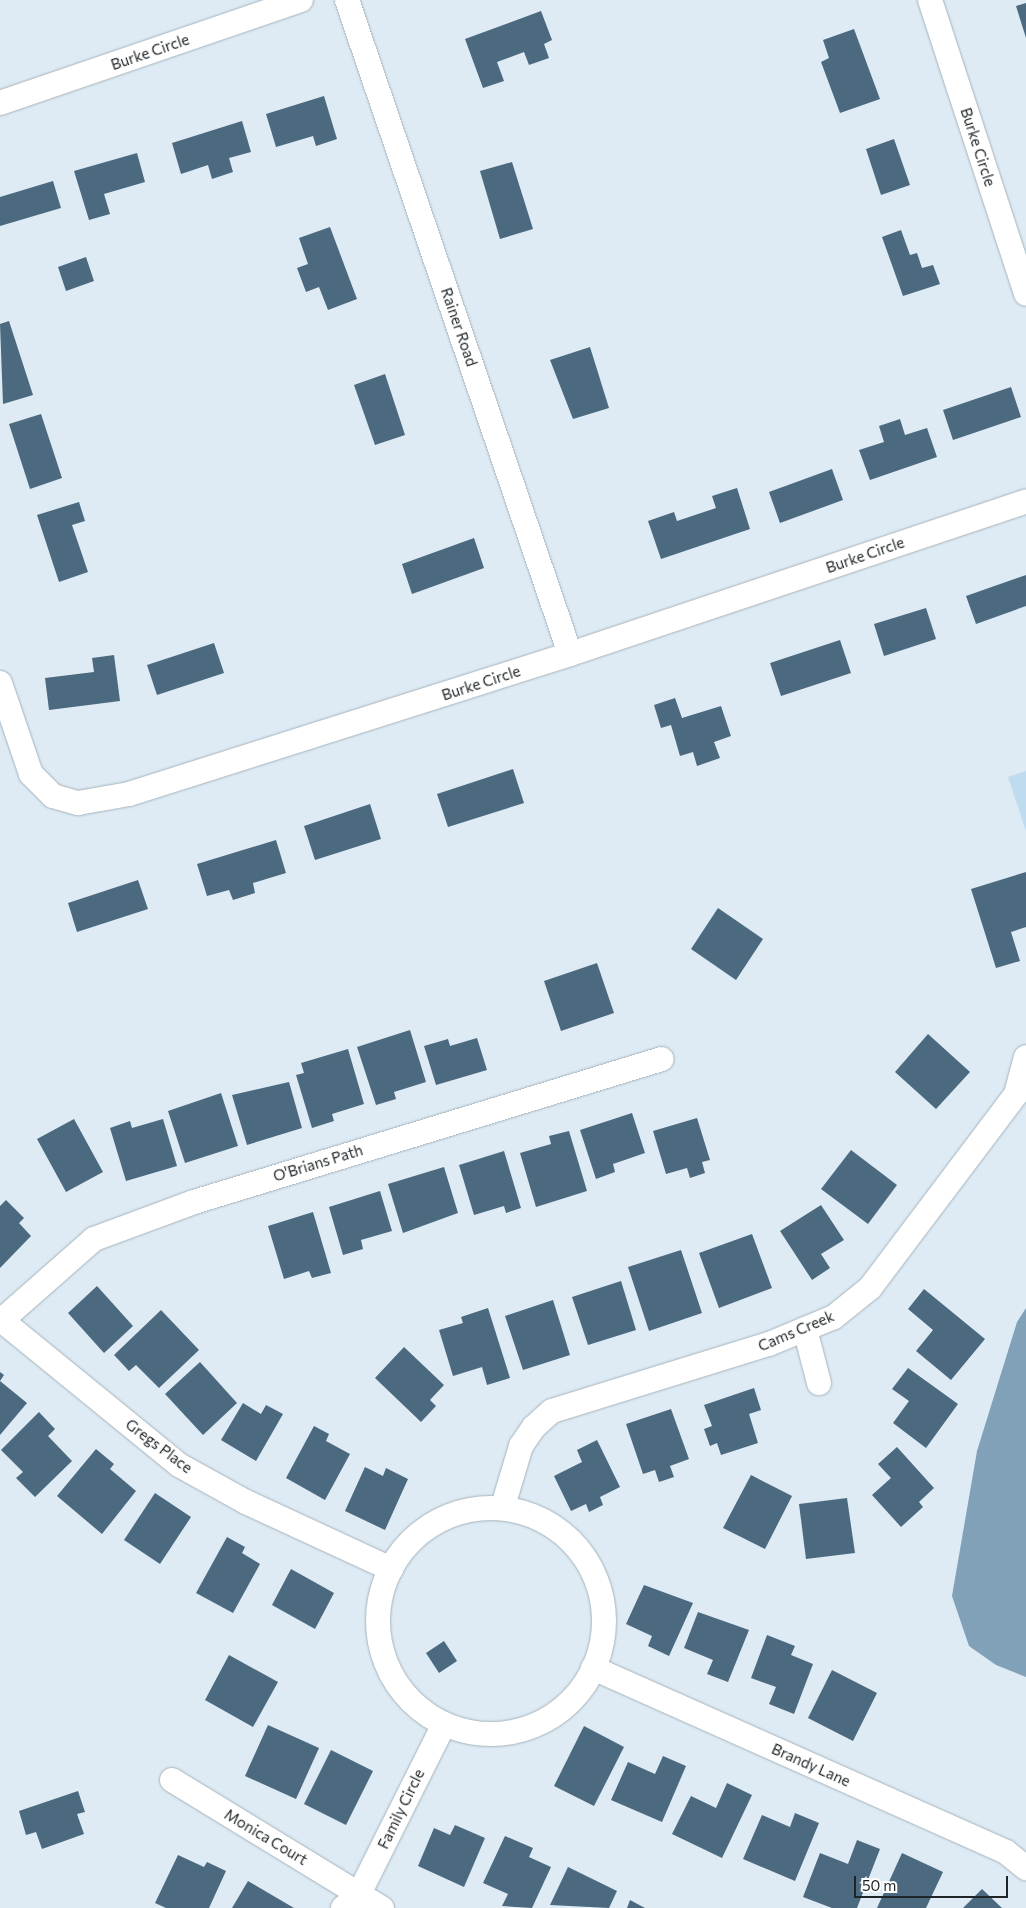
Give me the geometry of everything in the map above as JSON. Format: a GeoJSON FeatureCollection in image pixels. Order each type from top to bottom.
{"type":"FeatureCollection","features":[{"type":"Feature","properties":{"kind":"street","name":"Burke Circle"},"geometry":{"type":"LineString","coordinates":[[0,103],[301,0]]}},
{"type":"Feature","properties":{"kind":"street","name":"Rainer Road"},"geometry":{"type":"LineString","coordinates":[[347,0],[570,654]]}},
{"type":"Feature","properties":{"kind":"street","name":"Burke Circle"},"geometry":{"type":"LineString","coordinates":[[930,0],[1026,294]]}},
{"type":"Feature","properties":{"kind":"street","name":"Burke Circle"},"geometry":{"type":"LineString","coordinates":[[0,683],[31,774],[53,796],[78,803],[175,782],[570,654],[1026,501]]}},
{"type":"Feature","properties":{"kind":"street","name":"Cams Creek"},"geometry":{"type":"LineString","coordinates":[[503,1506],[521,1446],[534,1427],[552,1411],[769,1344],[834,1317],[870,1288],[1016,1094],[1026,1057]]}},
{"type":"Feature","properties":{"kind":"street","name":"O'Brians Path"},"geometry":{"type":"LineString","coordinates":[[1,1320],[94,1238],[251,1184],[662,1060]]}},
{"type":"Feature","properties":{"kind":"street","name":"Gregs Place"},"geometry":{"type":"LineString","coordinates":[[1,1320],[179,1465],[246,1502],[391,1569]]}},
{"type":"Feature","properties":{"kind":"street"},"geometry":{"type":"LineString","coordinates":[[805,1329],[818,1383]]}},
{"type":"Feature","properties":{"kind":"street"},"geometry":{"type":"LineString","coordinates":[[503,1506],[543,1520],[590,1565],[603,1604],[603,1635],[593,1668],[572,1700],[533,1726],[510,1733],[479,1734],[444,1724],[406,1697],[388,1670],[377,1621],[383,1582],[406,1543],[455,1512],[503,1506]]}},
{"type":"Feature","properties":{"kind":"street","name":"Brandy Lane"},"geometry":{"type":"LineString","coordinates":[[593,1668],[1006,1852],[1026,1868]]}},
{"type":"Feature","properties":{"kind":"street","name":"Family Circle"},"geometry":{"type":"LineString","coordinates":[[354,1903],[444,1724]]}},
{"type":"Feature","properties":{"kind":"street","name":"Monica Court"},"geometry":{"type":"LineString","coordinates":[[172,1780],[354,1903],[382,1908]]}},
{"type":"Feature","properties":{"kind":"shaded area"},"geometry":{"type":"Polygon","coordinates":[[[1026,771],[1026,831],[1008,777],[1026,771]]]}},
{"type":"Feature","properties":{"kind":"shaded area"},"geometry":{"type":"Polygon","coordinates":[[[1026,1308],[1026,1677],[996,1665],[969,1646],[952,1596],[977,1451],[1017,1322],[1026,1308]]]}},
{"type":"Feature","properties":{"kind":"building"},"geometry":{"type":"Polygon","coordinates":[[[1026,3],[1026,38],[1016,6],[1026,3]]]}},
{"type":"Feature","properties":{"kind":"building"},"geometry":{"type":"Polygon","coordinates":[[[541,11],[552,40],[544,44],[549,58],[529,65],[524,52],[497,62],[504,81],[483,88],[465,39],[541,11]]]}},
{"type":"Feature","properties":{"kind":"building"},"geometry":{"type":"Polygon","coordinates":[[[854,29],[880,99],[840,113],[821,62],[829,58],[823,40],[854,29]]]}},
{"type":"Feature","properties":{"kind":"building"},"geometry":{"type":"Polygon","coordinates":[[[324,96],[337,139],[316,146],[313,136],[276,147],[266,114],[324,96]]]}},
{"type":"Feature","properties":{"kind":"building"},"geometry":{"type":"Polygon","coordinates":[[[242,121],[251,152],[229,158],[233,172],[212,179],[208,165],[181,174],[172,143],[242,121]]]}},
{"type":"Feature","properties":{"kind":"building"},"geometry":{"type":"Polygon","coordinates":[[[894,139],[910,185],[881,195],[866,149],[894,139]]]}},
{"type":"Feature","properties":{"kind":"building"},"geometry":{"type":"Polygon","coordinates":[[[137,153],[145,182],[104,194],[110,214],[89,220],[74,171],[137,153]]]}},
{"type":"Feature","properties":{"kind":"building"},"geometry":{"type":"Polygon","coordinates":[[[512,162],[533,229],[500,239],[480,171],[512,162]]]}},
{"type":"Feature","properties":{"kind":"building"},"geometry":{"type":"Polygon","coordinates":[[[53,181],[61,208],[0,226],[0,197],[53,181]]]}},
{"type":"Feature","properties":{"kind":"building"},"geometry":{"type":"Polygon","coordinates":[[[330,227],[357,299],[328,310],[319,287],[306,292],[297,268],[308,264],[299,238],[330,227]]]}},
{"type":"Feature","properties":{"kind":"building"},"geometry":{"type":"Polygon","coordinates":[[[901,230],[910,255],[917,253],[922,268],[933,265],[940,284],[903,296],[882,237],[901,230]]]}},
{"type":"Feature","properties":{"kind":"building"},"geometry":{"type":"Polygon","coordinates":[[[86,257],[94,281],[66,291],[58,267],[86,257]]]}},
{"type":"Feature","properties":{"kind":"building"},"geometry":{"type":"Polygon","coordinates":[[[9,321],[33,395],[3,404],[0,324],[9,321]]]}},
{"type":"Feature","properties":{"kind":"building"},"geometry":{"type":"Polygon","coordinates":[[[590,347],[609,408],[573,419],[550,360],[590,347]]]}},
{"type":"Feature","properties":{"kind":"building"},"geometry":{"type":"Polygon","coordinates":[[[385,374],[405,435],[375,445],[354,385],[385,374]]]}},
{"type":"Feature","properties":{"kind":"building"},"geometry":{"type":"Polygon","coordinates":[[[1011,387],[1021,417],[953,440],[943,410],[1011,387]]]}},
{"type":"Feature","properties":{"kind":"building"},"geometry":{"type":"Polygon","coordinates":[[[41,414],[62,478],[30,489],[9,424],[41,414]]]}},
{"type":"Feature","properties":{"kind":"building"},"geometry":{"type":"Polygon","coordinates":[[[900,419],[905,435],[927,428],[937,457],[870,480],[859,450],[884,442],[879,426],[900,419]]]}},
{"type":"Feature","properties":{"kind":"building"},"geometry":{"type":"Polygon","coordinates":[[[832,469],[843,500],[780,523],[769,492],[832,469]]]}},
{"type":"Feature","properties":{"kind":"building"},"geometry":{"type":"Polygon","coordinates":[[[737,488],[750,529],[661,559],[648,521],[674,512],[677,521],[716,508],[712,496],[737,488]]]}},
{"type":"Feature","properties":{"kind":"building"},"geometry":{"type":"Polygon","coordinates":[[[79,502],[85,521],[72,525],[88,572],[59,582],[37,515],[79,502]]]}},
{"type":"Feature","properties":{"kind":"building"},"geometry":{"type":"Polygon","coordinates":[[[474,538],[484,568],[412,594],[402,564],[474,538]]]}},
{"type":"Feature","properties":{"kind":"building"},"geometry":{"type":"Polygon","coordinates":[[[1026,575],[1026,606],[976,624],[966,596],[1026,575]]]}},
{"type":"Feature","properties":{"kind":"building"},"geometry":{"type":"Polygon","coordinates":[[[926,608],[936,639],[884,656],[874,624],[926,608]]]}},
{"type":"Feature","properties":{"kind":"building"},"geometry":{"type":"Polygon","coordinates":[[[840,640],[851,673],[781,696],[770,663],[840,640]]]}},
{"type":"Feature","properties":{"kind":"building"},"geometry":{"type":"Polygon","coordinates":[[[214,643],[224,673],[157,695],[147,665],[214,643]]]}},
{"type":"Feature","properties":{"kind":"building"},"geometry":{"type":"Polygon","coordinates":[[[114,655],[120,701],[49,710],[45,678],[94,672],[92,658],[114,655]]]}},
{"type":"Feature","properties":{"kind":"building"},"geometry":{"type":"Polygon","coordinates":[[[675,698],[682,718],[721,706],[731,736],[714,742],[720,758],[697,766],[693,752],[680,756],[671,725],[661,728],[654,705],[675,698]]]}},
{"type":"Feature","properties":{"kind":"building"},"geometry":{"type":"Polygon","coordinates":[[[513,769],[524,803],[448,827],[437,794],[513,769]]]}},
{"type":"Feature","properties":{"kind":"building"},"geometry":{"type":"Polygon","coordinates":[[[370,804],[381,839],[315,860],[304,826],[370,804]]]}},
{"type":"Feature","properties":{"kind":"building"},"geometry":{"type":"Polygon","coordinates":[[[276,840],[286,873],[253,883],[255,893],[233,900],[229,890],[207,896],[197,864],[276,840]]]}},
{"type":"Feature","properties":{"kind":"building"},"geometry":{"type":"Polygon","coordinates":[[[1026,872],[1026,927],[1011,932],[1020,961],[996,968],[971,889],[1026,872]]]}},
{"type":"Feature","properties":{"kind":"building"},"geometry":{"type":"Polygon","coordinates":[[[138,880],[148,909],[77,932],[68,903],[138,880]]]}},
{"type":"Feature","properties":{"kind":"building"},"geometry":{"type":"Polygon","coordinates":[[[718,908],[763,939],[736,980],[691,949],[718,908]]]}},
{"type":"Feature","properties":{"kind":"building"},"geometry":{"type":"Polygon","coordinates":[[[597,963],[614,1013],[561,1031],[544,981],[597,963]]]}},
{"type":"Feature","properties":{"kind":"building"},"geometry":{"type":"Polygon","coordinates":[[[410,1030],[426,1082],[394,1092],[396,1099],[376,1105],[357,1047],[410,1030]]]}},
{"type":"Feature","properties":{"kind":"building"},"geometry":{"type":"Polygon","coordinates":[[[928,1034],[970,1072],[936,1109],[895,1072],[928,1034]]]}},
{"type":"Feature","properties":{"kind":"building"},"geometry":{"type":"Polygon","coordinates":[[[477,1038],[487,1070],[436,1085],[424,1046],[448,1039],[450,1046],[477,1038]]]}},
{"type":"Feature","properties":{"kind":"building"},"geometry":{"type":"Polygon","coordinates":[[[348,1049],[364,1104],[332,1114],[334,1121],[312,1128],[296,1075],[304,1073],[301,1063],[348,1049]]]}},
{"type":"Feature","properties":{"kind":"building"},"geometry":{"type":"Polygon","coordinates":[[[289,1082],[302,1128],[247,1145],[232,1095],[289,1082]]]}},
{"type":"Feature","properties":{"kind":"building"},"geometry":{"type":"Polygon","coordinates":[[[221,1093],[238,1146],[185,1163],[168,1111],[221,1093]]]}},
{"type":"Feature","properties":{"kind":"building"},"geometry":{"type":"Polygon","coordinates":[[[632,1113],[645,1153],[613,1164],[615,1172],[596,1179],[580,1130],[632,1113]]]}},
{"type":"Feature","properties":{"kind":"building"},"geometry":{"type":"Polygon","coordinates":[[[697,1118],[710,1160],[702,1162],[705,1173],[690,1178],[687,1168],[666,1174],[653,1131],[697,1118]]]}},
{"type":"Feature","properties":{"kind":"building"},"geometry":{"type":"Polygon","coordinates":[[[74,1119],[103,1172],[66,1192],[37,1139],[74,1119]]]}},
{"type":"Feature","properties":{"kind":"building"},"geometry":{"type":"Polygon","coordinates":[[[163,1119],[177,1166],[126,1181],[110,1128],[130,1121],[132,1128],[163,1119]]]}},
{"type":"Feature","properties":{"kind":"building"},"geometry":{"type":"Polygon","coordinates":[[[569,1131],[587,1191],[536,1207],[520,1153],[551,1144],[549,1136],[569,1131]]]}},
{"type":"Feature","properties":{"kind":"building"},"geometry":{"type":"Polygon","coordinates":[[[851,1150],[897,1185],[868,1224],[821,1189],[851,1150]]]}},
{"type":"Feature","properties":{"kind":"building"},"geometry":{"type":"Polygon","coordinates":[[[504,1151],[521,1208],[506,1213],[504,1206],[474,1215],[459,1165],[504,1151]]]}},
{"type":"Feature","properties":{"kind":"building"},"geometry":{"type":"Polygon","coordinates":[[[444,1167],[458,1213],[403,1233],[388,1184],[444,1167]]]}},
{"type":"Feature","properties":{"kind":"building"},"geometry":{"type":"Polygon","coordinates":[[[380,1191],[392,1231],[361,1240],[363,1249],[343,1255],[329,1207],[380,1191]]]}},
{"type":"Feature","properties":{"kind":"building"},"geometry":{"type":"Polygon","coordinates":[[[6,1200],[24,1218],[19,1223],[31,1236],[0,1268],[0,1206],[6,1200]]]}},
{"type":"Feature","properties":{"kind":"building"},"geometry":{"type":"Polygon","coordinates":[[[821,1205],[844,1240],[821,1254],[830,1268],[812,1280],[780,1231],[821,1205]]]}},
{"type":"Feature","properties":{"kind":"building"},"geometry":{"type":"Polygon","coordinates":[[[313,1212],[331,1273],[312,1278],[309,1271],[284,1279],[268,1226],[313,1212]]]}},
{"type":"Feature","properties":{"kind":"building"},"geometry":{"type":"Polygon","coordinates":[[[752,1234],[772,1288],[719,1308],[699,1253],[752,1234]]]}},
{"type":"Feature","properties":{"kind":"building"},"geometry":{"type":"Polygon","coordinates":[[[681,1250],[702,1313],[649,1331],[628,1267],[681,1250]]]}},
{"type":"Feature","properties":{"kind":"building"},"geometry":{"type":"Polygon","coordinates":[[[621,1281],[636,1330],[588,1345],[572,1297],[621,1281]]]}},
{"type":"Feature","properties":{"kind":"building"},"geometry":{"type":"Polygon","coordinates":[[[97,1286],[133,1326],[104,1353],[68,1313],[97,1286]]]}},
{"type":"Feature","properties":{"kind":"building"},"geometry":{"type":"Polygon","coordinates":[[[924,1289],[985,1339],[951,1380],[916,1351],[933,1330],[908,1309],[924,1289]]]}},
{"type":"Feature","properties":{"kind":"building"},"geometry":{"type":"Polygon","coordinates":[[[553,1300],[570,1355],[523,1370],[505,1316],[553,1300]]]}},
{"type":"Feature","properties":{"kind":"building"},"geometry":{"type":"Polygon","coordinates":[[[488,1308],[510,1378],[487,1385],[482,1367],[453,1376],[439,1330],[463,1323],[461,1317],[488,1308]]]}},
{"type":"Feature","properties":{"kind":"building"},"geometry":{"type":"Polygon","coordinates":[[[161,1310],[199,1350],[159,1388],[136,1365],[129,1371],[114,1355],[161,1310]]]}},
{"type":"Feature","properties":{"kind":"building"},"geometry":{"type":"Polygon","coordinates":[[[404,1347],[444,1385],[430,1400],[436,1406],[421,1422],[375,1378],[404,1347]]]}},
{"type":"Feature","properties":{"kind":"building"},"geometry":{"type":"Polygon","coordinates":[[[200,1362],[237,1403],[203,1435],[165,1394],[200,1362]]]}},
{"type":"Feature","properties":{"kind":"building"},"geometry":{"type":"Polygon","coordinates":[[[908,1368],[958,1404],[926,1448],[893,1423],[909,1401],[892,1389],[908,1368]]]}},
{"type":"Feature","properties":{"kind":"building"},"geometry":{"type":"Polygon","coordinates":[[[0,1372],[4,1375],[0,1381],[0,1372]]]}},
{"type":"Feature","properties":{"kind":"building"},"geometry":{"type":"Polygon","coordinates":[[[0,1381],[27,1403],[0,1435],[0,1381]]]}},
{"type":"Feature","properties":{"kind":"building"},"geometry":{"type":"Polygon","coordinates":[[[754,1388],[761,1410],[749,1414],[758,1443],[721,1455],[717,1443],[710,1446],[704,1429],[712,1426],[704,1405],[754,1388]]]}},
{"type":"Feature","properties":{"kind":"building"},"geometry":{"type":"Polygon","coordinates":[[[243,1403],[261,1414],[266,1405],[283,1414],[256,1461],[221,1440],[243,1403]]]}},
{"type":"Feature","properties":{"kind":"building"},"geometry":{"type":"Polygon","coordinates":[[[671,1409],[689,1459],[670,1466],[674,1477],[659,1482],[655,1470],[643,1474],[626,1424],[671,1409]]]}},
{"type":"Feature","properties":{"kind":"building"},"geometry":{"type":"Polygon","coordinates":[[[39,1412],[55,1429],[48,1436],[72,1461],[35,1497],[16,1478],[23,1472],[1,1450],[39,1412]]]}},
{"type":"Feature","properties":{"kind":"building"},"geometry":{"type":"Polygon","coordinates":[[[314,1426],[329,1434],[326,1441],[350,1454],[325,1500],[286,1478],[314,1426]]]}},
{"type":"Feature","properties":{"kind":"building"},"geometry":{"type":"Polygon","coordinates":[[[597,1440],[620,1487],[600,1497],[603,1505],[589,1512],[586,1504],[571,1511],[554,1476],[582,1462],[577,1450],[597,1440]]]}},
{"type":"Feature","properties":{"kind":"building"},"geometry":{"type":"Polygon","coordinates":[[[897,1447],[934,1488],[919,1502],[923,1507],[901,1527],[872,1495],[891,1478],[878,1464],[897,1447]]]}},
{"type":"Feature","properties":{"kind":"building"},"geometry":{"type":"Polygon","coordinates":[[[96,1449],[114,1464],[110,1469],[136,1491],[102,1534],[57,1496],[96,1449]]]}},
{"type":"Feature","properties":{"kind":"building"},"geometry":{"type":"Polygon","coordinates":[[[365,1467],[383,1476],[386,1468],[408,1479],[385,1530],[345,1511],[365,1467]]]}},
{"type":"Feature","properties":{"kind":"building"},"geometry":{"type":"Polygon","coordinates":[[[751,1475],[792,1496],[765,1549],[723,1528],[751,1475]]]}},
{"type":"Feature","properties":{"kind":"building"},"geometry":{"type":"Polygon","coordinates":[[[155,1493],[191,1517],[160,1564],[124,1540],[155,1493]]]}},
{"type":"Feature","properties":{"kind":"building"},"geometry":{"type":"Polygon","coordinates":[[[847,1498],[855,1553],[806,1559],[799,1504],[847,1498]]]}},
{"type":"Feature","properties":{"kind":"building"},"geometry":{"type":"Polygon","coordinates":[[[227,1537],[245,1547],[242,1553],[260,1564],[233,1613],[196,1593],[227,1537]]]}},
{"type":"Feature","properties":{"kind":"building"},"geometry":{"type":"Polygon","coordinates":[[[291,1569],[334,1593],[315,1629],[272,1605],[291,1569]]]}},
{"type":"Feature","properties":{"kind":"building"},"geometry":{"type":"Polygon","coordinates":[[[644,1585],[693,1603],[669,1656],[648,1646],[652,1636],[626,1624],[644,1585]]]}},
{"type":"Feature","properties":{"kind":"building"},"geometry":{"type":"Polygon","coordinates":[[[698,1612],[749,1630],[728,1682],[707,1674],[713,1660],[684,1648],[698,1612]]]}},
{"type":"Feature","properties":{"kind":"building"},"geometry":{"type":"Polygon","coordinates":[[[767,1635],[795,1646],[791,1655],[813,1664],[794,1714],[769,1704],[776,1687],[751,1678],[767,1635]]]}},
{"type":"Feature","properties":{"kind":"building"},"geometry":{"type":"Polygon","coordinates":[[[444,1641],[457,1661],[439,1673],[426,1653],[444,1641]]]}},
{"type":"Feature","properties":{"kind":"building"},"geometry":{"type":"Polygon","coordinates":[[[229,1655],[278,1682],[253,1727],[205,1700],[229,1655]]]}},
{"type":"Feature","properties":{"kind":"building"},"geometry":{"type":"Polygon","coordinates":[[[832,1670],[877,1693],[853,1741],[808,1718],[832,1670]]]}},
{"type":"Feature","properties":{"kind":"building"},"geometry":{"type":"Polygon","coordinates":[[[268,1725],[319,1748],[296,1799],[245,1776],[268,1725]]]}},
{"type":"Feature","properties":{"kind":"building"},"geometry":{"type":"Polygon","coordinates":[[[584,1726],[624,1747],[594,1806],[554,1786],[584,1726]]]}},
{"type":"Feature","properties":{"kind":"building"},"geometry":{"type":"Polygon","coordinates":[[[331,1750],[373,1771],[346,1825],[304,1804],[331,1750]]]}},
{"type":"Feature","properties":{"kind":"building"},"geometry":{"type":"Polygon","coordinates":[[[663,1756],[686,1766],[662,1822],[611,1800],[628,1762],[655,1774],[663,1756]]]}},
{"type":"Feature","properties":{"kind":"building"},"geometry":{"type":"Polygon","coordinates":[[[727,1783],[752,1795],[722,1858],[672,1834],[691,1796],[716,1808],[727,1783]]]}},
{"type":"Feature","properties":{"kind":"building"},"geometry":{"type":"Polygon","coordinates":[[[78,1791],[85,1812],[77,1814],[84,1834],[42,1849],[36,1832],[26,1835],[19,1811],[78,1791]]]}},
{"type":"Feature","properties":{"kind":"building"},"geometry":{"type":"Polygon","coordinates":[[[795,1813],[819,1823],[795,1881],[743,1859],[762,1815],[790,1827],[795,1813]]]}},
{"type":"Feature","properties":{"kind":"building"},"geometry":{"type":"Polygon","coordinates":[[[455,1825],[485,1838],[464,1887],[418,1866],[434,1828],[450,1835],[455,1825]]]}},
{"type":"Feature","properties":{"kind":"building"},"geometry":{"type":"Polygon","coordinates":[[[505,1836],[533,1848],[529,1857],[551,1867],[532,1908],[502,1906],[508,1894],[483,1883],[505,1836]]]}},
{"type":"Feature","properties":{"kind":"building"},"geometry":{"type":"Polygon","coordinates":[[[857,1840],[880,1849],[857,1908],[832,1908],[803,1897],[820,1853],[848,1864],[857,1840]]]}},
{"type":"Feature","properties":{"kind":"building"},"geometry":{"type":"Polygon","coordinates":[[[902,1853],[943,1872],[926,1908],[877,1908],[902,1853]]]}},
{"type":"Feature","properties":{"kind":"building"},"geometry":{"type":"Polygon","coordinates":[[[178,1855],[204,1867],[207,1862],[226,1871],[209,1908],[166,1908],[155,1903],[178,1855]]]}},
{"type":"Feature","properties":{"kind":"building"},"geometry":{"type":"Polygon","coordinates":[[[568,1867],[617,1891],[609,1908],[550,1905],[568,1867]]]}},
{"type":"Feature","properties":{"kind":"building"},"geometry":{"type":"Polygon","coordinates":[[[248,1881],[294,1908],[232,1908],[248,1881]]]}},
{"type":"Feature","properties":{"kind":"building"},"geometry":{"type":"Polygon","coordinates":[[[982,1889],[1002,1908],[963,1908],[982,1889]]]}},
{"type":"Feature","properties":{"kind":"building"},"geometry":{"type":"Polygon","coordinates":[[[630,1900],[645,1908],[627,1908],[630,1900]]]}}]}
